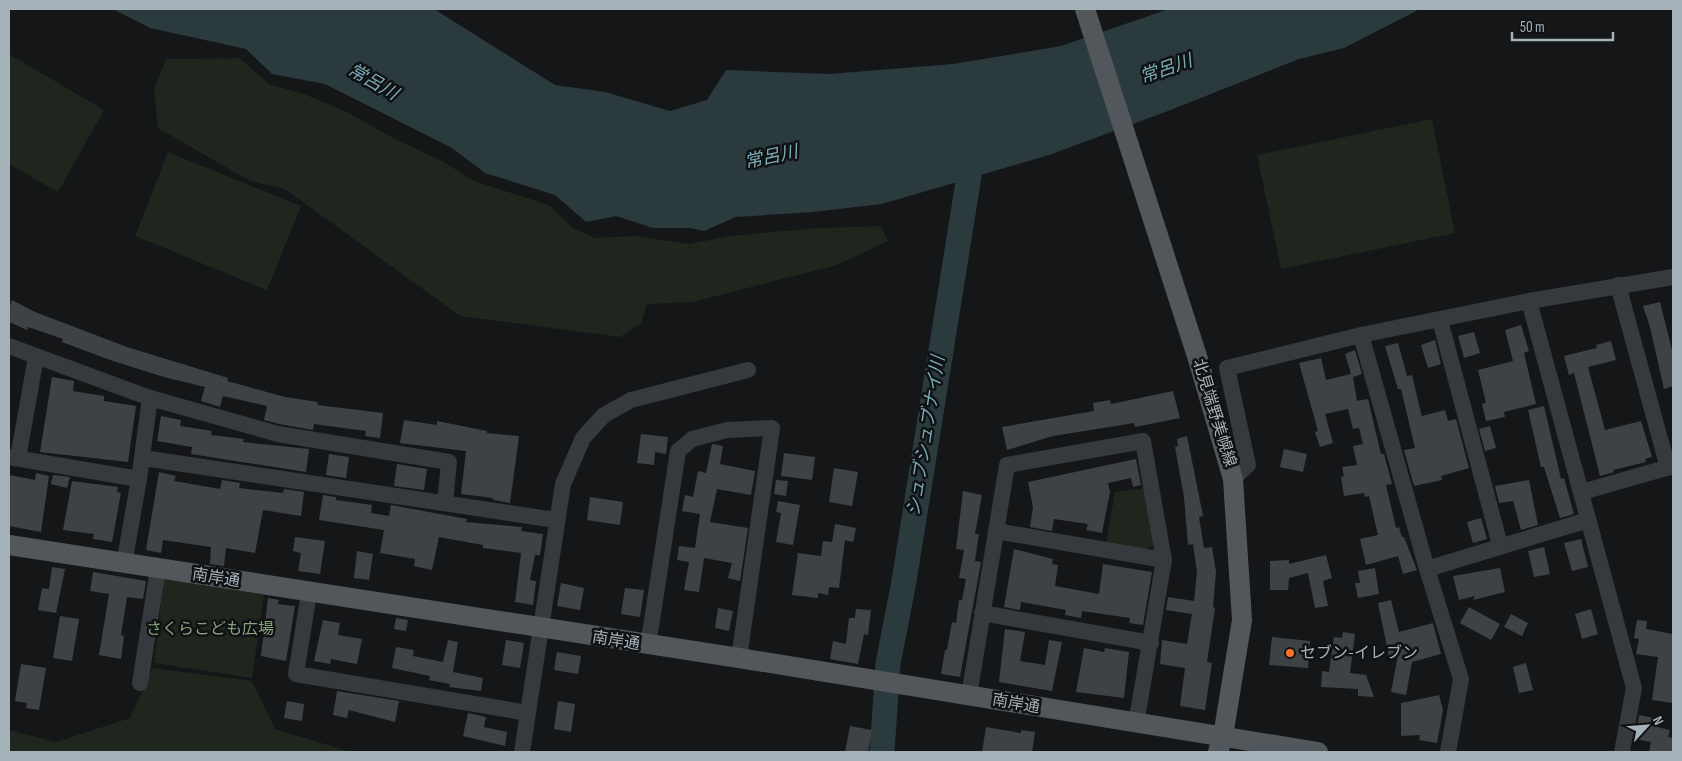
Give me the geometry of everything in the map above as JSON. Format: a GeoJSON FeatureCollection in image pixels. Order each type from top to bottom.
{"type":"FeatureCollection","features":[{"type":"Feature","properties":{"kind":"main road","name":"北見端野美幌線"},"geometry":{"type":"LineString","coordinates":[[1085,9],[1191,337],[1233,479],[1242,620],[1220,744]]}},
{"type":"Feature","properties":{"kind":"main road","name":"南岸通"},"geometry":{"type":"LineString","coordinates":[[9,545],[904,685],[1136,724],[1220,744]]}},
{"type":"Feature","properties":{"kind":"main road"},"geometry":{"type":"LineString","coordinates":[[1220,744],[1318,752]]}},
{"type":"Feature","properties":{"kind":"street"},"geometry":{"type":"LineString","coordinates":[[1233,479],[1248,465],[1226,368],[1361,334],[1529,301],[1673,276]]}},
{"type":"Feature","properties":{"kind":"street"},"geometry":{"type":"LineString","coordinates":[[1582,492],[1671,467],[1618,286]]}},
{"type":"Feature","properties":{"kind":"street"},"geometry":{"type":"LineString","coordinates":[[1529,301],[1634,688],[1622,752]]}},
{"type":"Feature","properties":{"kind":"street"},"geometry":{"type":"LineString","coordinates":[[1440,320],[1500,546]]}},
{"type":"Feature","properties":{"kind":"street"},"geometry":{"type":"LineString","coordinates":[[1361,334],[1427,569],[1461,678],[1448,752]]}},
{"type":"Feature","properties":{"kind":"street"},"geometry":{"type":"LineString","coordinates":[[9,346],[150,398],[278,434],[449,462],[445,503]]}},
{"type":"Feature","properties":{"kind":"street"},"geometry":{"type":"LineString","coordinates":[[36,357],[13,458],[140,479]]}},
{"type":"Feature","properties":{"kind":"street"},"geometry":{"type":"LineString","coordinates":[[522,752],[542,629],[556,520],[563,484],[582,438],[604,415],[631,400],[748,370]]}},
{"type":"Feature","properties":{"kind":"street"},"geometry":{"type":"LineString","coordinates":[[124,564],[140,479],[150,398]]}},
{"type":"Feature","properties":{"kind":"street"},"geometry":{"type":"LineString","coordinates":[[648,646],[678,451],[692,439],[727,430],[772,428],[739,658]]}},
{"type":"Feature","properties":{"kind":"street"},"geometry":{"type":"LineString","coordinates":[[969,696],[1007,465],[1143,441],[1164,560],[1136,724]]}},
{"type":"Feature","properties":{"kind":"street"},"geometry":{"type":"LineString","coordinates":[[143,458],[556,520]]}},
{"type":"Feature","properties":{"kind":"street"},"geometry":{"type":"LineString","coordinates":[[1427,569],[1588,520]]}},
{"type":"Feature","properties":{"kind":"street"},"geometry":{"type":"LineString","coordinates":[[996,532],[1164,560]]}},
{"type":"Feature","properties":{"kind":"street"},"geometry":{"type":"LineString","coordinates":[[140,683],[158,569]]}},
{"type":"Feature","properties":{"kind":"street"},"geometry":{"type":"LineString","coordinates":[[309,593],[296,674],[528,713]]}},
{"type":"Feature","properties":{"kind":"street"},"geometry":{"type":"LineString","coordinates":[[982,613],[1151,643]]}},
{"type":"Feature","properties":{"kind":"green space"},"geometry":{"type":"Polygon","coordinates":[[[9,54],[104,110],[58,192],[9,164],[9,54]]]}},
{"type":"Feature","properties":{"kind":"green space"},"geometry":{"type":"Polygon","coordinates":[[[239,58],[269,84],[304,94],[349,113],[397,140],[442,161],[474,181],[549,205],[573,228],[595,238],[635,236],[689,244],[730,236],[818,228],[881,226],[888,241],[837,265],[693,302],[647,304],[641,323],[620,337],[460,316],[285,189],[250,181],[158,128],[154,89],[166,59],[239,58]]]}},
{"type":"Feature","properties":{"kind":"green space"},"geometry":{"type":"Polygon","coordinates":[[[1432,119],[1455,233],[1281,269],[1257,155],[1432,119]]]}},
{"type":"Feature","properties":{"kind":"green space"},"geometry":{"type":"Polygon","coordinates":[[[168,152],[301,206],[267,290],[135,236],[168,152]]]}},
{"type":"Feature","properties":{"kind":"green space"},"geometry":{"type":"Polygon","coordinates":[[[1145,488],[1157,543],[1147,549],[1106,543],[1115,492],[1145,488]]]}},
{"type":"Feature","properties":{"kind":"green space","name":"さくらこども広場"},"geometry":{"type":"Polygon","coordinates":[[[164,577],[264,595],[252,678],[154,663],[164,577]]]}},
{"type":"Feature","properties":{"kind":"green space"},"geometry":{"type":"Polygon","coordinates":[[[152,668],[252,681],[275,729],[351,752],[9,752],[9,730],[56,742],[130,718],[152,668]]]}},
{"type":"Feature","properties":{"kind":"water","name":"常呂川"},"geometry":{"type":"Polygon","coordinates":[[[113,9],[434,9],[555,85],[605,92],[670,111],[707,100],[726,70],[829,74],[953,64],[1061,46],[1169,9],[1420,9],[1344,48],[1299,59],[1168,111],[1049,155],[882,204],[813,212],[736,217],[704,231],[690,228],[653,228],[616,216],[586,222],[555,195],[485,173],[452,148],[325,84],[272,74],[246,49],[150,28],[113,9]]]}},
{"type":"Feature","properties":{"kind":"building"},"geometry":{"type":"Polygon","coordinates":[[[12,300],[35,312],[127,347],[228,378],[227,381],[285,397],[318,402],[317,405],[383,413],[380,438],[365,436],[366,431],[314,424],[313,430],[264,420],[267,406],[223,396],[220,407],[201,401],[205,387],[164,377],[110,360],[62,342],[63,339],[28,327],[27,330],[9,322],[9,308],[12,300]]]}},
{"type":"Feature","properties":{"kind":"building"},"geometry":{"type":"Polygon","coordinates":[[[1660,302],[1673,354],[1673,386],[1664,389],[1650,327],[1643,306],[1660,302]]]}},
{"type":"Feature","properties":{"kind":"building"},"geometry":{"type":"Polygon","coordinates":[[[1521,325],[1529,351],[1524,353],[1536,404],[1504,412],[1505,417],[1486,421],[1482,404],[1486,403],[1478,370],[1513,361],[1505,330],[1521,325]]]}},
{"type":"Feature","properties":{"kind":"building"},"geometry":{"type":"Polygon","coordinates":[[[1474,332],[1480,353],[1464,358],[1458,336],[1474,332]]]}},
{"type":"Feature","properties":{"kind":"building"},"geometry":{"type":"Polygon","coordinates":[[[1435,340],[1441,364],[1428,368],[1421,345],[1435,340]]]}},
{"type":"Feature","properties":{"kind":"building"},"geometry":{"type":"Polygon","coordinates":[[[1611,341],[1616,360],[1588,367],[1605,430],[1641,421],[1652,457],[1645,459],[1646,462],[1613,470],[1614,472],[1600,476],[1574,373],[1569,375],[1564,356],[1597,348],[1596,345],[1611,341]]]}},
{"type":"Feature","properties":{"kind":"building"},"geometry":{"type":"Polygon","coordinates":[[[1398,343],[1407,376],[1412,375],[1422,416],[1445,410],[1448,421],[1456,419],[1469,468],[1441,476],[1442,480],[1414,486],[1404,450],[1415,448],[1401,389],[1398,389],[1385,346],[1398,343]]]}},
{"type":"Feature","properties":{"kind":"building"},"geometry":{"type":"Polygon","coordinates":[[[1355,350],[1362,374],[1353,377],[1357,401],[1368,399],[1381,454],[1384,454],[1392,484],[1386,485],[1396,528],[1399,527],[1402,537],[1404,537],[1417,570],[1403,574],[1398,556],[1366,565],[1360,539],[1378,535],[1369,496],[1365,497],[1364,493],[1344,496],[1341,477],[1344,476],[1342,467],[1357,465],[1353,446],[1363,444],[1359,428],[1353,429],[1348,409],[1325,414],[1333,443],[1320,447],[1315,432],[1318,431],[1299,363],[1321,358],[1326,380],[1351,374],[1345,354],[1355,350]]]}},
{"type":"Feature","properties":{"kind":"building"},"geometry":{"type":"Polygon","coordinates":[[[52,377],[74,381],[73,391],[104,396],[104,401],[136,406],[128,462],[40,452],[52,377]]]}},
{"type":"Feature","properties":{"kind":"building"},"geometry":{"type":"Polygon","coordinates":[[[1173,391],[1180,418],[1135,427],[1134,423],[1053,436],[1007,450],[1002,427],[1094,411],[1093,403],[1110,400],[1111,404],[1173,391]]]}},
{"type":"Feature","properties":{"kind":"building"},"geometry":{"type":"Polygon","coordinates":[[[1544,406],[1561,479],[1564,478],[1574,514],[1560,518],[1544,467],[1541,467],[1528,410],[1544,406]]]}},
{"type":"Feature","properties":{"kind":"building"},"geometry":{"type":"Polygon","coordinates":[[[161,416],[181,420],[180,426],[212,431],[211,435],[244,439],[243,442],[309,449],[306,472],[191,454],[192,447],[157,441],[161,416]]]}},
{"type":"Feature","properties":{"kind":"building"},"geometry":{"type":"Polygon","coordinates":[[[404,420],[437,425],[437,421],[487,431],[487,433],[519,436],[510,503],[493,500],[493,498],[461,494],[466,451],[400,443],[404,420]]]}},
{"type":"Feature","properties":{"kind":"building"},"geometry":{"type":"Polygon","coordinates":[[[1490,426],[1496,448],[1485,451],[1479,429],[1490,426]]]}},
{"type":"Feature","properties":{"kind":"building"},"geometry":{"type":"Polygon","coordinates":[[[641,434],[668,437],[666,454],[655,452],[654,465],[637,463],[641,434]]]}},
{"type":"Feature","properties":{"kind":"building"},"geometry":{"type":"Polygon","coordinates":[[[1187,436],[1203,516],[1199,517],[1204,548],[1212,547],[1216,572],[1213,607],[1215,608],[1207,662],[1212,663],[1205,710],[1180,706],[1185,668],[1160,664],[1162,640],[1187,644],[1192,614],[1166,610],[1168,597],[1194,601],[1197,572],[1193,544],[1188,545],[1184,497],[1175,447],[1178,446],[1177,439],[1187,436]]]}},
{"type":"Feature","properties":{"kind":"building"},"geometry":{"type":"Polygon","coordinates":[[[712,444],[723,446],[720,464],[755,471],[751,495],[717,489],[710,522],[748,528],[740,581],[728,578],[732,563],[704,558],[699,592],[684,590],[689,562],[677,560],[679,546],[695,548],[700,514],[682,511],[685,495],[693,497],[698,471],[706,473],[712,444]]]}},
{"type":"Feature","properties":{"kind":"building"},"geometry":{"type":"Polygon","coordinates":[[[1284,449],[1307,454],[1303,472],[1280,467],[1284,449]]]}},
{"type":"Feature","properties":{"kind":"building"},"geometry":{"type":"Polygon","coordinates":[[[784,453],[815,457],[812,480],[781,476],[784,453]]]}},
{"type":"Feature","properties":{"kind":"building"},"geometry":{"type":"Polygon","coordinates":[[[329,454],[349,457],[346,478],[326,475],[329,454]]]}},
{"type":"Feature","properties":{"kind":"building"},"geometry":{"type":"Polygon","coordinates":[[[1136,459],[1141,485],[1133,487],[1131,478],[1108,483],[1110,492],[1102,533],[1086,530],[1088,524],[1054,519],[1052,531],[1030,527],[1033,507],[1028,482],[1136,459]]]}},
{"type":"Feature","properties":{"kind":"building"},"geometry":{"type":"Polygon","coordinates":[[[397,464],[427,469],[424,490],[394,486],[397,464]]]}},
{"type":"Feature","properties":{"kind":"building"},"geometry":{"type":"Polygon","coordinates":[[[834,468],[858,472],[852,506],[829,502],[834,468]]]}},
{"type":"Feature","properties":{"kind":"building"},"geometry":{"type":"Polygon","coordinates":[[[159,472],[176,476],[174,481],[220,489],[222,480],[240,483],[239,488],[283,493],[284,489],[304,492],[301,516],[263,510],[255,553],[226,548],[224,566],[210,564],[211,547],[163,540],[161,553],[146,550],[159,472]]]}},
{"type":"Feature","properties":{"kind":"building"},"geometry":{"type":"Polygon","coordinates":[[[36,473],[49,476],[41,532],[9,526],[9,475],[35,480],[36,473]]]}},
{"type":"Feature","properties":{"kind":"building"},"geometry":{"type":"Polygon","coordinates":[[[53,475],[70,477],[67,488],[51,484],[53,475]]]}},
{"type":"Feature","properties":{"kind":"building"},"geometry":{"type":"Polygon","coordinates":[[[776,480],[788,481],[786,496],[774,494],[776,480]]]}},
{"type":"Feature","properties":{"kind":"building"},"geometry":{"type":"Polygon","coordinates":[[[1529,480],[1538,525],[1521,530],[1513,501],[1499,503],[1495,486],[1529,480]]]}},
{"type":"Feature","properties":{"kind":"building"},"geometry":{"type":"Polygon","coordinates":[[[72,481],[118,487],[117,492],[121,493],[112,542],[93,539],[94,534],[63,530],[72,481]]]}},
{"type":"Feature","properties":{"kind":"building"},"geometry":{"type":"Polygon","coordinates":[[[963,491],[982,495],[975,534],[979,534],[975,561],[981,562],[960,677],[941,674],[952,622],[956,623],[959,600],[962,600],[966,579],[959,578],[964,550],[956,549],[963,491]]]}},
{"type":"Feature","properties":{"kind":"building"},"geometry":{"type":"Polygon","coordinates":[[[323,495],[336,497],[336,500],[372,505],[371,513],[389,516],[391,505],[467,519],[466,522],[522,527],[521,531],[543,534],[540,555],[535,555],[530,580],[536,581],[533,605],[515,602],[521,553],[483,548],[483,545],[439,537],[432,570],[414,566],[415,559],[380,553],[384,530],[319,520],[323,495]]]}},
{"type":"Feature","properties":{"kind":"building"},"geometry":{"type":"Polygon","coordinates":[[[590,497],[623,502],[620,525],[587,520],[590,497]]]}},
{"type":"Feature","properties":{"kind":"building"},"geometry":{"type":"Polygon","coordinates":[[[778,501],[800,505],[793,545],[776,542],[781,513],[776,512],[778,501]]]}},
{"type":"Feature","properties":{"kind":"building"},"geometry":{"type":"Polygon","coordinates":[[[1481,518],[1487,539],[1473,543],[1467,522],[1481,518]]]}},
{"type":"Feature","properties":{"kind":"building"},"geometry":{"type":"Polygon","coordinates":[[[835,524],[856,528],[853,542],[845,540],[839,588],[829,587],[828,595],[818,593],[818,598],[792,595],[798,553],[821,556],[823,541],[832,542],[835,524]]]}},
{"type":"Feature","properties":{"kind":"building"},"geometry":{"type":"Polygon","coordinates":[[[295,537],[325,541],[320,574],[298,571],[301,553],[293,551],[295,537]]]}},
{"type":"Feature","properties":{"kind":"building"},"geometry":{"type":"Polygon","coordinates":[[[1581,539],[1588,567],[1572,571],[1564,543],[1581,539]]]}},
{"type":"Feature","properties":{"kind":"building"},"geometry":{"type":"Polygon","coordinates":[[[1544,547],[1550,574],[1534,577],[1528,551],[1544,547]]]}},
{"type":"Feature","properties":{"kind":"building"},"geometry":{"type":"Polygon","coordinates":[[[1014,549],[1053,559],[1052,564],[1058,565],[1055,586],[1099,594],[1103,564],[1152,572],[1143,625],[1129,623],[1130,618],[1082,611],[1081,618],[1065,615],[1066,610],[1021,602],[1020,610],[1004,607],[1014,549]]]}},
{"type":"Feature","properties":{"kind":"building"},"geometry":{"type":"Polygon","coordinates":[[[357,551],[373,554],[369,580],[354,578],[357,551]]]}},
{"type":"Feature","properties":{"kind":"building"},"geometry":{"type":"Polygon","coordinates":[[[1326,555],[1332,578],[1323,581],[1328,606],[1315,608],[1308,573],[1289,578],[1288,590],[1270,590],[1270,561],[1289,560],[1289,564],[1326,555]]]}},
{"type":"Feature","properties":{"kind":"building"},"geometry":{"type":"Polygon","coordinates":[[[52,567],[65,569],[56,613],[38,610],[42,588],[49,589],[52,567]]]}},
{"type":"Feature","properties":{"kind":"building"},"geometry":{"type":"Polygon","coordinates":[[[1375,568],[1379,594],[1358,598],[1355,583],[1360,583],[1358,571],[1375,568]]]}},
{"type":"Feature","properties":{"kind":"building"},"geometry":{"type":"Polygon","coordinates":[[[1500,568],[1505,592],[1473,600],[1475,596],[1459,600],[1453,576],[1500,568]]]}},
{"type":"Feature","properties":{"kind":"building"},"geometry":{"type":"Polygon","coordinates":[[[93,572],[146,581],[143,599],[127,597],[121,635],[124,636],[121,659],[99,655],[109,594],[90,591],[93,572]]]}},
{"type":"Feature","properties":{"kind":"building"},"geometry":{"type":"Polygon","coordinates":[[[561,583],[584,588],[580,610],[557,606],[561,583]]]}},
{"type":"Feature","properties":{"kind":"building"},"geometry":{"type":"Polygon","coordinates":[[[625,588],[644,590],[640,617],[621,614],[625,588]]]}},
{"type":"Feature","properties":{"kind":"building"},"geometry":{"type":"Polygon","coordinates":[[[268,598],[279,600],[278,604],[295,606],[286,661],[261,656],[268,598]]]}},
{"type":"Feature","properties":{"kind":"building"},"geometry":{"type":"Polygon","coordinates":[[[1391,600],[1399,632],[1433,623],[1441,654],[1412,662],[1406,695],[1391,692],[1398,655],[1389,657],[1378,603],[1391,600]]]}},
{"type":"Feature","properties":{"kind":"building"},"geometry":{"type":"Polygon","coordinates":[[[1469,607],[1500,624],[1491,640],[1460,623],[1469,607]]]}},
{"type":"Feature","properties":{"kind":"building"},"geometry":{"type":"Polygon","coordinates":[[[718,608],[733,611],[729,631],[715,628],[718,608]]]}},
{"type":"Feature","properties":{"kind":"building"},"geometry":{"type":"Polygon","coordinates":[[[856,609],[871,610],[868,635],[864,634],[858,664],[830,659],[833,641],[846,644],[849,618],[855,618],[856,609]]]}},
{"type":"Feature","properties":{"kind":"building"},"geometry":{"type":"Polygon","coordinates":[[[1591,609],[1598,634],[1582,639],[1575,614],[1591,609]]]}},
{"type":"Feature","properties":{"kind":"building"},"geometry":{"type":"Polygon","coordinates":[[[1511,614],[1528,623],[1522,636],[1504,627],[1511,614]]]}},
{"type":"Feature","properties":{"kind":"building"},"geometry":{"type":"Polygon","coordinates":[[[60,616],[79,619],[72,661],[53,658],[60,616]]]}},
{"type":"Feature","properties":{"kind":"building"},"geometry":{"type":"Polygon","coordinates":[[[396,618],[408,620],[406,631],[394,629],[396,618]]]}},
{"type":"Feature","properties":{"kind":"building"},"geometry":{"type":"Polygon","coordinates":[[[323,620],[340,623],[338,635],[362,639],[357,664],[331,659],[330,664],[314,661],[323,620]]]}},
{"type":"Feature","properties":{"kind":"building"},"geometry":{"type":"Polygon","coordinates":[[[1637,620],[1647,621],[1646,629],[1673,634],[1673,703],[1652,700],[1658,657],[1636,654],[1639,639],[1634,638],[1637,620]]]}},
{"type":"Feature","properties":{"kind":"building"},"geometry":{"type":"Polygon","coordinates":[[[1005,629],[1025,632],[1020,661],[1045,665],[1049,640],[1062,642],[1052,691],[999,682],[1005,629]]]}},
{"type":"Feature","properties":{"kind":"building"},"geometry":{"type":"Polygon","coordinates":[[[1343,632],[1355,634],[1350,673],[1366,675],[1374,697],[1358,696],[1358,689],[1321,687],[1322,671],[1329,672],[1334,637],[1342,638],[1343,632]]]}},
{"type":"Feature","properties":{"kind":"building","name":"セブン-イレブン"},"geometry":{"type":"Polygon","coordinates":[[[1272,637],[1310,641],[1308,668],[1269,665],[1272,637]]]}},
{"type":"Feature","properties":{"kind":"building"},"geometry":{"type":"Polygon","coordinates":[[[448,640],[458,642],[453,672],[483,678],[481,691],[449,687],[450,684],[429,680],[430,676],[392,668],[396,647],[414,650],[413,656],[443,662],[448,640]]]}},
{"type":"Feature","properties":{"kind":"building"},"geometry":{"type":"Polygon","coordinates":[[[506,640],[524,643],[520,668],[502,665],[506,640]]]}},
{"type":"Feature","properties":{"kind":"building"},"geometry":{"type":"Polygon","coordinates":[[[1084,648],[1104,652],[1105,648],[1129,652],[1124,698],[1076,692],[1084,648]]]}},
{"type":"Feature","properties":{"kind":"building"},"geometry":{"type":"Polygon","coordinates":[[[557,652],[581,656],[578,674],[554,670],[557,652]]]}},
{"type":"Feature","properties":{"kind":"building"},"geometry":{"type":"Polygon","coordinates":[[[1526,663],[1533,690],[1519,693],[1513,667],[1526,663]]]}},
{"type":"Feature","properties":{"kind":"building"},"geometry":{"type":"Polygon","coordinates":[[[21,664],[46,668],[39,710],[26,708],[27,703],[15,701],[21,664]]]}},
{"type":"Feature","properties":{"kind":"building"},"geometry":{"type":"Polygon","coordinates":[[[337,691],[399,701],[395,722],[349,710],[347,718],[333,715],[337,691]]]}},
{"type":"Feature","properties":{"kind":"building"},"geometry":{"type":"Polygon","coordinates":[[[1439,695],[1443,710],[1437,743],[1419,740],[1420,735],[1401,736],[1401,703],[1439,695]]]}},
{"type":"Feature","properties":{"kind":"building"},"geometry":{"type":"Polygon","coordinates":[[[287,701],[304,704],[302,721],[284,718],[287,701]]]}},
{"type":"Feature","properties":{"kind":"building"},"geometry":{"type":"Polygon","coordinates":[[[558,701],[575,704],[571,732],[554,729],[558,701]]]}},
{"type":"Feature","properties":{"kind":"building"},"geometry":{"type":"Polygon","coordinates":[[[468,713],[486,717],[484,727],[507,732],[505,746],[463,736],[468,713]]]}},
{"type":"Feature","properties":{"kind":"building"},"geometry":{"type":"Polygon","coordinates":[[[1639,715],[1653,718],[1652,726],[1670,730],[1668,737],[1673,738],[1673,752],[1649,752],[1651,742],[1635,739],[1639,715]]]}},
{"type":"Feature","properties":{"kind":"building"},"geometry":{"type":"Polygon","coordinates":[[[850,726],[872,730],[868,752],[845,752],[850,726]]]}},
{"type":"Feature","properties":{"kind":"building"},"geometry":{"type":"Polygon","coordinates":[[[986,727],[1021,733],[1021,730],[1035,732],[1032,752],[982,752],[986,727]]]}},
{"type":"Feature","properties":{"kind":"waterway","name":"シュブシュブナイ川"},"geometry":{"type":"LineString","coordinates":[[882,752],[888,664],[904,581],[974,145]]}},
{"type":"Feature","properties":{"kind":"place","name":"セブン-イレブン"},"geometry":{"type":"Point","coordinates":[1290,653]}}]}
